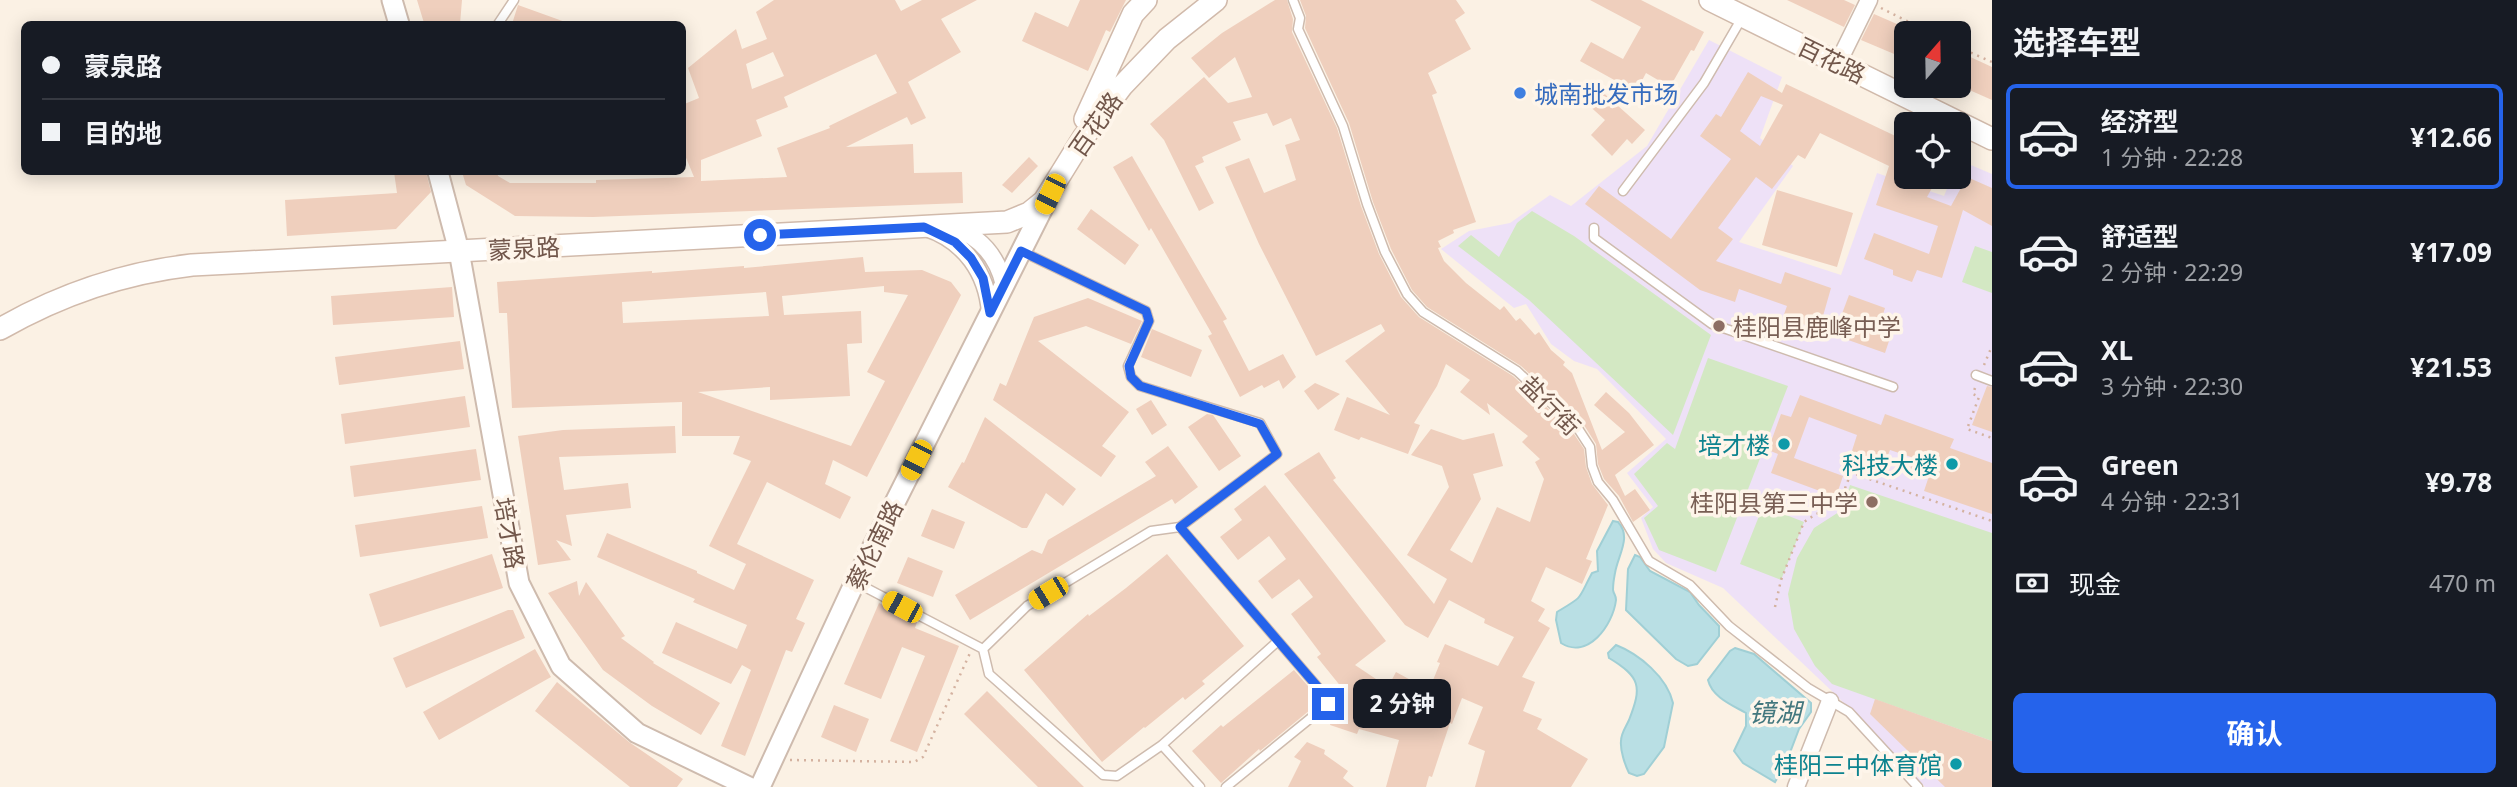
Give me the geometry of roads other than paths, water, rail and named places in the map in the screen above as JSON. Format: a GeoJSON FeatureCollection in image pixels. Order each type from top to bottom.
{"type":"FeatureCollection","features":[{"type":"Feature","properties":{"kind":"main road","name":"百花路"},"geometry":{"type":"LineString","coordinates":[[1050,194],[1083,138],[1122,86],[1167,39],[1216,0]]}},
{"type":"Feature","properties":{"kind":"main road","name":"百花路"},"geometry":{"type":"LineString","coordinates":[[1710,0],[1992,139]]}},
{"type":"Feature","properties":{"kind":"main road","name":"百花路"},"geometry":{"type":"LineString","coordinates":[[1050,194],[1140,5]]}},
{"type":"Feature","properties":{"kind":"main road","name":"蒙泉路"},"geometry":{"type":"LineString","coordinates":[[0,329],[75,292],[104,282],[163,269],[223,263],[996,223],[1018,219],[1037,208],[1050,194]]}},
{"type":"Feature","properties":{"kind":"street"},"geometry":{"type":"LineString","coordinates":[[392,0],[398,21]]}},
{"type":"Feature","properties":{"kind":"street"},"geometry":{"type":"LineString","coordinates":[[1838,63],[1869,1]]}},
{"type":"Feature","properties":{"kind":"street","name":"培才路"},"geometry":{"type":"LineString","coordinates":[[439,175],[459,251],[519,583],[561,666],[637,733],[749,787]]}},
{"type":"Feature","properties":{"kind":"street","name":"蔡伦南路"},"geometry":{"type":"LineString","coordinates":[[760,787],[855,582],[1050,194]]}},
{"type":"Feature","properties":{"kind":"street"},"geometry":{"type":"LineString","coordinates":[[947,226],[968,233],[985,247],[998,264],[1004,285]]}},
{"type":"Feature","properties":{"kind":"street"},"geometry":{"type":"LineString","coordinates":[[924,227],[955,242],[971,258],[983,278],[990,313]]}},
{"type":"Feature","properties":{"kind":"street"},"geometry":{"type":"LineString","coordinates":[[1796,787],[1830,701]]}},
{"type":"Feature","properties":{"kind":"lane"},"geometry":{"type":"LineString","coordinates":[[500,21],[514,0]]}},
{"type":"Feature","properties":{"kind":"lane","name":"盐行街"},"geometry":{"type":"LineString","coordinates":[[1293,0],[1300,18],[1298,29],[1343,126],[1385,252],[1407,294],[1423,312],[1517,371],[1577,427],[1590,447],[1592,466],[1598,482],[1613,500],[1649,561],[1690,585],[1729,626],[1808,688],[1849,712],[1918,787]]}},
{"type":"Feature","properties":{"kind":"lane"},"geometry":{"type":"LineString","coordinates":[[1623,191],[1704,83],[1742,16]]}},
{"type":"Feature","properties":{"kind":"lane"},"geometry":{"type":"LineString","coordinates":[[1594,228],[1594,238],[1712,324],[1893,387]]}},
{"type":"Feature","properties":{"kind":"lane"},"geometry":{"type":"LineString","coordinates":[[983,649],[1027,606],[1151,531],[1180,527],[1277,454],[1260,424],[1140,386],[1131,377],[1129,366],[1149,321],[1146,311],[1021,251]]}},
{"type":"Feature","properties":{"kind":"lane"},"geometry":{"type":"LineString","coordinates":[[1976,375],[1992,381]]}},
{"type":"Feature","properties":{"kind":"lane"},"geometry":{"type":"LineString","coordinates":[[1180,527],[1328,699],[1328,704],[1226,787]]}},
{"type":"Feature","properties":{"kind":"lane"},"geometry":{"type":"LineString","coordinates":[[855,582],[983,649],[989,674],[1103,775],[1117,776],[1162,745],[1278,641]]}},
{"type":"Feature","properties":{"kind":"lane"},"geometry":{"type":"LineString","coordinates":[[1162,745],[1200,787]]}},
{"type":"Feature","properties":{"kind":"water"},"geometry":{"type":"Polygon","coordinates":[[[1613,521],[1618,522],[1624,534],[1614,579],[1614,610],[1598,637],[1581,647],[1571,647],[1561,643],[1557,612],[1579,597],[1592,573],[1598,571],[1597,551],[1613,521]]]}},
{"type":"Feature","properties":{"kind":"water","name":"镜湖"},"geometry":{"type":"Polygon","coordinates":[[[1635,555],[1640,557],[1650,571],[1690,592],[1719,626],[1719,636],[1697,664],[1688,666],[1676,659],[1626,610],[1628,569],[1635,555]]]}},
{"type":"Feature","properties":{"kind":"water"},"geometry":{"type":"Polygon","coordinates":[[[1616,645],[1634,654],[1651,668],[1665,684],[1673,703],[1664,747],[1644,774],[1637,776],[1629,773],[1621,745],[1622,735],[1636,699],[1636,684],[1627,671],[1609,658],[1608,653],[1616,645]]]}},
{"type":"Feature","properties":{"kind":"water","name":"镜湖"},"geometry":{"type":"Polygon","coordinates":[[[1735,648],[1754,654],[1811,703],[1811,712],[1799,729],[1786,763],[1775,782],[1743,763],[1734,751],[1746,726],[1746,713],[1718,696],[1708,680],[1735,648]]]}},
{"type":"Feature","properties":{"kind":"place","name":"城南批发市场"},"geometry":{"type":"Point","coordinates":[1520,93]}},
{"type":"Feature","properties":{"kind":"place","name":"桂阳县鹿峰中学"},"geometry":{"type":"Point","coordinates":[1719,326]}},
{"type":"Feature","properties":{"kind":"place","name":"培才楼"},"geometry":{"type":"Point","coordinates":[1784,444]}},
{"type":"Feature","properties":{"kind":"place","name":"科技大楼"},"geometry":{"type":"Point","coordinates":[1952,464]}},
{"type":"Feature","properties":{"kind":"place","name":"桂阳县第三中学"},"geometry":{"type":"Point","coordinates":[1872,502]}},
{"type":"Feature","properties":{"kind":"place","name":"桂阳三中体育馆"},"geometry":{"type":"Point","coordinates":[1956,764]}}]}
